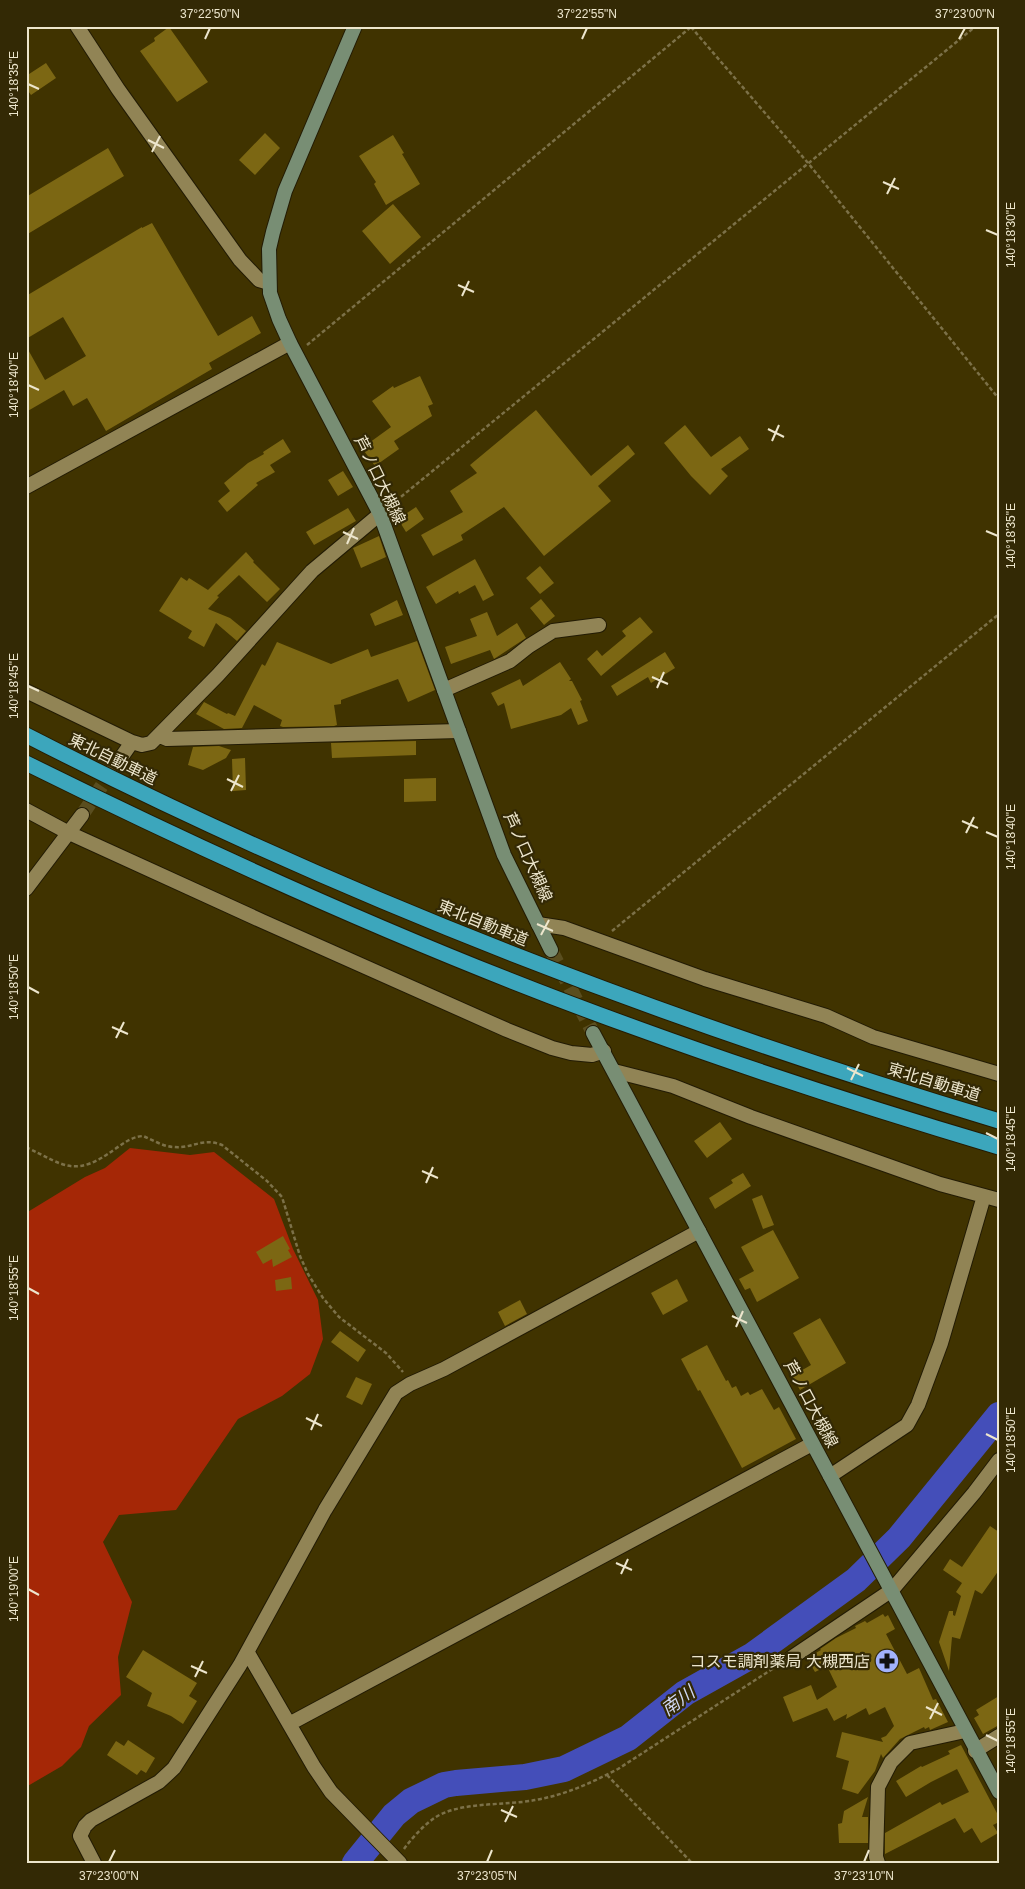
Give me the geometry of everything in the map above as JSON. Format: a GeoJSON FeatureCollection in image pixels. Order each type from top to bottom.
{"type":"FeatureCollection","features":[{"type":"Feature","properties":{"kind":"highway","name":"東北自動車道"},"geometry":{"type":"LineString","coordinates":[[26,736],[239,838],[497,948],[772,1049],[999,1121]]}},
{"type":"Feature","properties":{"kind":"highway"},"geometry":{"type":"LineString","coordinates":[[26,763],[226,859],[366,922],[486,971],[647,1032],[818,1090],[999,1147]]}},
{"type":"Feature","properties":{"kind":"main road","name":"芦ノ口大槻線"},"geometry":{"type":"LineString","coordinates":[[355,26],[281,202],[269,249],[269,283],[274,306],[293,348],[380,514],[504,855],[551,950]]}},
{"type":"Feature","properties":{"kind":"main road","name":"芦ノ口大槻線"},"geometry":{"type":"LineString","coordinates":[[593,1033],[864,1541],[890,1586],[975,1751],[999,1792]]}},
{"type":"Feature","properties":{"kind":"street"},"geometry":{"type":"LineString","coordinates":[[77,26],[118,89],[240,260],[259,280],[269,283]]}},
{"type":"Feature","properties":{"kind":"street"},"geometry":{"type":"LineString","coordinates":[[26,487],[293,348]]}},
{"type":"Feature","properties":{"kind":"street"},"geometry":{"type":"LineString","coordinates":[[26,691],[132,742],[142,745],[151,743],[160,736],[312,571],[380,514]]}},
{"type":"Feature","properties":{"kind":"street"},"geometry":{"type":"LineString","coordinates":[[444,690],[510,661],[529,646],[553,632],[599,625]]}},
{"type":"Feature","properties":{"kind":"street"},"geometry":{"type":"LineString","coordinates":[[160,736],[167,739],[459,732]]}},
{"type":"Feature","properties":{"kind":"street"},"geometry":{"type":"LineString","coordinates":[[118,762],[132,742]]}},
{"type":"Feature","properties":{"kind":"street"},"geometry":{"type":"LineString","coordinates":[[26,810],[69,833],[507,1030],[552,1048],[592,1055],[604,1051]]}},
{"type":"Feature","properties":{"kind":"street"},"geometry":{"type":"LineString","coordinates":[[26,889],[82,815]]}},
{"type":"Feature","properties":{"kind":"street"},"geometry":{"type":"LineString","coordinates":[[538,924],[564,928],[601,940],[705,979],[826,1016],[873,1037],[999,1074]]}},
{"type":"Feature","properties":{"kind":"street"},"geometry":{"type":"LineString","coordinates":[[614,1071],[673,1086],[751,1117],[931,1181],[999,1200]]}},
{"type":"Feature","properties":{"kind":"street"},"geometry":{"type":"LineString","coordinates":[[830,1476],[907,1424],[918,1405],[941,1342],[984,1196]]}},
{"type":"Feature","properties":{"kind":"street"},"geometry":{"type":"LineString","coordinates":[[94,1863],[80,1836],[85,1826],[91,1820],[131,1798],[169,1773],[248,1652],[325,1510],[373,1428],[396,1393],[699,1231]]}},
{"type":"Feature","properties":{"kind":"street"},"geometry":{"type":"LineString","coordinates":[[289,1724],[812,1444]]}},
{"type":"Feature","properties":{"kind":"street"},"geometry":{"type":"LineString","coordinates":[[791,1658],[890,1586],[974,1494],[999,1460]]}},
{"type":"Feature","properties":{"kind":"street"},"geometry":{"type":"LineString","coordinates":[[248,1652],[314,1768],[331,1792],[395,1858]]}},
{"type":"Feature","properties":{"kind":"street"},"geometry":{"type":"LineString","coordinates":[[878,1863],[876,1857],[878,1787],[888,1767],[910,1743],[965,1731]]}},
{"type":"Feature","properties":{"kind":"street"},"geometry":{"type":"LineString","coordinates":[[975,1751],[999,1736]]}},
{"type":"Feature","properties":{"kind":"path"},"geometry":{"type":"LineString","coordinates":[[380,514],[976,26]]}},
{"type":"Feature","properties":{"kind":"path"},"geometry":{"type":"LineString","coordinates":[[293,348],[691,27],[808,163],[999,399]]}},
{"type":"Feature","properties":{"kind":"path"},"geometry":{"type":"LineString","coordinates":[[601,940],[999,614]]}},
{"type":"Feature","properties":{"kind":"path"},"geometry":{"type":"LineString","coordinates":[[26,1147],[58,1164],[82,1166],[100,1160],[127,1140],[143,1136],[176,1148],[203,1141],[222,1145],[267,1182],[282,1197],[300,1256],[308,1274],[323,1298],[343,1320],[394,1360],[410,1384]]}},
{"type":"Feature","properties":{"kind":"path"},"geometry":{"type":"LineString","coordinates":[[395,1858],[412,1838],[434,1818],[470,1807],[534,1801],[568,1792],[607,1775],[791,1658]]}},
{"type":"Feature","properties":{"kind":"path"},"geometry":{"type":"LineString","coordinates":[[607,1775],[692,1863]]}},
{"type":"Feature","properties":{"kind":"shaded area"},"geometry":{"type":"Polygon","coordinates":[[[130,1148],[190,1155],[214,1152],[274,1199],[293,1249],[318,1300],[323,1339],[310,1374],[282,1396],[238,1419],[176,1510],[119,1515],[103,1542],[132,1602],[118,1657],[121,1695],[89,1726],[81,1747],[62,1766],[26,1787],[26,1213],[85,1177],[105,1168],[130,1148]]]}},
{"type":"Feature","properties":{"kind":"building"},"geometry":{"type":"Polygon","coordinates":[[[169,27],[208,82],[177,102],[140,51],[155,41],[154,38],[169,27]]]}},
{"type":"Feature","properties":{"kind":"building"},"geometry":{"type":"Polygon","coordinates":[[[46,63],[56,78],[31,95],[26,88],[26,76],[46,63]]]}},
{"type":"Feature","properties":{"kind":"building"},"geometry":{"type":"Polygon","coordinates":[[[265,133],[280,148],[255,175],[239,160],[265,133]]]}},
{"type":"Feature","properties":{"kind":"building"},"geometry":{"type":"Polygon","coordinates":[[[393,135],[420,184],[386,205],[374,184],[376,182],[359,156],[393,135]]]}},
{"type":"Feature","properties":{"kind":"building"},"geometry":{"type":"Polygon","coordinates":[[[108,148],[124,176],[26,235],[26,197],[108,148]]]}},
{"type":"Feature","properties":{"kind":"building"},"geometry":{"type":"Polygon","coordinates":[[[393,204],[421,237],[390,264],[362,231],[393,204]]]}},
{"type":"Feature","properties":{"kind":"building"},"geometry":{"type":"Polygon","coordinates":[[[152,223],[218,336],[252,316],[261,333],[209,363],[212,369],[106,431],[87,398],[73,406],[64,390],[26,412],[26,346],[45,380],[86,356],[63,317],[26,339],[26,296],[142,227],[152,223]]]}},
{"type":"Feature","properties":{"kind":"building"},"geometry":{"type":"Polygon","coordinates":[[[420,376],[433,404],[428,406],[432,416],[394,441],[399,449],[375,466],[362,448],[391,427],[372,401],[393,386],[394,388],[420,376]]]}},
{"type":"Feature","properties":{"kind":"building"},"geometry":{"type":"Polygon","coordinates":[[[536,410],[591,476],[628,445],[635,454],[598,486],[611,501],[544,556],[504,507],[461,535],[463,540],[433,556],[421,535],[463,512],[450,491],[477,473],[470,465],[536,410]]]}},
{"type":"Feature","properties":{"kind":"building"},"geometry":{"type":"Polygon","coordinates":[[[685,425],[711,457],[740,436],[749,449],[721,469],[728,476],[710,495],[691,476],[664,443],[685,425]]]}},
{"type":"Feature","properties":{"kind":"building"},"geometry":{"type":"Polygon","coordinates":[[[283,439],[291,452],[270,465],[275,472],[256,483],[258,485],[227,512],[218,501],[230,491],[224,483],[248,463],[264,454],[263,452],[283,439]]]}},
{"type":"Feature","properties":{"kind":"building"},"geometry":{"type":"Polygon","coordinates":[[[343,471],[353,487],[338,496],[328,480],[343,471]]]}},
{"type":"Feature","properties":{"kind":"building"},"geometry":{"type":"Polygon","coordinates":[[[416,507],[424,519],[406,532],[398,519],[416,507]]]}},
{"type":"Feature","properties":{"kind":"building"},"geometry":{"type":"Polygon","coordinates":[[[348,508],[356,521],[314,545],[306,532],[348,508]]]}},
{"type":"Feature","properties":{"kind":"building"},"geometry":{"type":"Polygon","coordinates":[[[379,536],[386,557],[361,568],[353,548],[379,536]]]}},
{"type":"Feature","properties":{"kind":"building"},"geometry":{"type":"Polygon","coordinates":[[[246,552],[253,562],[280,589],[267,602],[239,575],[217,596],[219,597],[208,609],[230,618],[246,631],[237,641],[216,623],[204,647],[188,638],[192,631],[159,611],[181,577],[187,581],[189,578],[208,590],[246,552]]]}},
{"type":"Feature","properties":{"kind":"building"},"geometry":{"type":"Polygon","coordinates":[[[475,559],[494,595],[483,601],[475,585],[459,594],[458,591],[436,604],[426,587],[475,559]]]}},
{"type":"Feature","properties":{"kind":"building"},"geometry":{"type":"Polygon","coordinates":[[[540,566],[554,583],[540,594],[526,578],[540,566]]]}},
{"type":"Feature","properties":{"kind":"building"},"geometry":{"type":"Polygon","coordinates":[[[541,599],[555,616],[544,625],[530,608],[541,599]]]}},
{"type":"Feature","properties":{"kind":"building"},"geometry":{"type":"Polygon","coordinates":[[[397,600],[403,615],[375,626],[370,614],[397,600]]]}},
{"type":"Feature","properties":{"kind":"building"},"geometry":{"type":"Polygon","coordinates":[[[487,612],[497,636],[517,623],[526,638],[494,659],[490,650],[451,664],[445,647],[477,636],[470,619],[487,612]]]}},
{"type":"Feature","properties":{"kind":"building"},"geometry":{"type":"Polygon","coordinates":[[[640,617],[653,632],[601,676],[587,659],[597,650],[602,656],[626,636],[622,631],[640,617]]]}},
{"type":"Feature","properties":{"kind":"building"},"geometry":{"type":"Polygon","coordinates":[[[417,641],[435,690],[408,702],[398,679],[341,700],[341,704],[334,705],[337,725],[334,726],[283,727],[280,726],[282,720],[254,705],[242,728],[224,729],[196,714],[204,702],[235,716],[262,664],[265,666],[277,642],[331,664],[368,649],[371,657],[417,641]]]}},
{"type":"Feature","properties":{"kind":"building"},"geometry":{"type":"Polygon","coordinates":[[[665,652],[675,668],[651,683],[648,677],[617,696],[611,686],[665,652]]]}},
{"type":"Feature","properties":{"kind":"building"},"geometry":{"type":"Polygon","coordinates":[[[560,662],[571,679],[569,681],[572,681],[582,700],[580,701],[588,721],[578,725],[571,708],[561,715],[511,729],[504,703],[498,706],[491,693],[520,679],[523,686],[560,662]]]}},
{"type":"Feature","properties":{"kind":"building"},"geometry":{"type":"Polygon","coordinates":[[[416,741],[416,755],[332,758],[331,743],[416,741]]]}},
{"type":"Feature","properties":{"kind":"building"},"geometry":{"type":"Polygon","coordinates":[[[219,746],[231,750],[226,758],[203,770],[188,765],[193,747],[219,746]]]}},
{"type":"Feature","properties":{"kind":"building"},"geometry":{"type":"Polygon","coordinates":[[[245,758],[246,790],[233,791],[232,759],[245,758]]]}},
{"type":"Feature","properties":{"kind":"building"},"geometry":{"type":"Polygon","coordinates":[[[436,778],[436,801],[404,802],[404,779],[436,778]]]}},
{"type":"Feature","properties":{"kind":"building"},"geometry":{"type":"Polygon","coordinates":[[[720,1122],[732,1139],[707,1158],[694,1141],[720,1122]]]}},
{"type":"Feature","properties":{"kind":"building"},"geometry":{"type":"Polygon","coordinates":[[[743,1173],[751,1186],[715,1209],[709,1198],[733,1183],[731,1180],[743,1173]]]}},
{"type":"Feature","properties":{"kind":"building"},"geometry":{"type":"Polygon","coordinates":[[[762,1195],[774,1225],[763,1229],[752,1199],[762,1195]]]}},
{"type":"Feature","properties":{"kind":"building"},"geometry":{"type":"Polygon","coordinates":[[[773,1230],[799,1278],[757,1302],[750,1288],[745,1290],[739,1279],[754,1271],[741,1247],[773,1230]]]}},
{"type":"Feature","properties":{"kind":"building"},"geometry":{"type":"Polygon","coordinates":[[[283,1236],[292,1257],[273,1267],[272,1259],[263,1264],[256,1252],[283,1236]]]}},
{"type":"Feature","properties":{"kind":"building"},"geometry":{"type":"Polygon","coordinates":[[[291,1277],[292,1289],[276,1291],[275,1280],[291,1277]]]}},
{"type":"Feature","properties":{"kind":"building"},"geometry":{"type":"Polygon","coordinates":[[[677,1279],[688,1301],[663,1315],[651,1293],[677,1279]]]}},
{"type":"Feature","properties":{"kind":"building"},"geometry":{"type":"Polygon","coordinates":[[[520,1300],[527,1314],[505,1326],[498,1312],[520,1300]]]}},
{"type":"Feature","properties":{"kind":"building"},"geometry":{"type":"Polygon","coordinates":[[[820,1318],[846,1363],[800,1390],[792,1376],[811,1365],[793,1333],[820,1318]]]}},
{"type":"Feature","properties":{"kind":"building"},"geometry":{"type":"Polygon","coordinates":[[[340,1331],[366,1350],[358,1362],[331,1342],[340,1331]]]}},
{"type":"Feature","properties":{"kind":"building"},"geometry":{"type":"Polygon","coordinates":[[[707,1345],[726,1381],[728,1380],[732,1388],[736,1386],[741,1396],[748,1392],[750,1395],[762,1389],[774,1410],[779,1407],[796,1439],[742,1468],[681,1359],[707,1345]]]}},
{"type":"Feature","properties":{"kind":"building"},"geometry":{"type":"Polygon","coordinates":[[[356,1377],[372,1384],[362,1405],[346,1397],[356,1377]]]}},
{"type":"Feature","properties":{"kind":"building"},"geometry":{"type":"Polygon","coordinates":[[[990,1526],[999,1532],[999,1570],[982,1594],[975,1590],[960,1639],[952,1637],[949,1671],[939,1642],[949,1611],[953,1611],[955,1616],[961,1596],[956,1592],[962,1583],[943,1570],[950,1559],[962,1567],[990,1526]]]}},
{"type":"Feature","properties":{"kind":"building"},"geometry":{"type":"Polygon","coordinates":[[[883,1614],[885,1617],[888,1615],[895,1629],[886,1634],[907,1674],[919,1668],[933,1700],[936,1699],[948,1722],[930,1730],[929,1727],[925,1729],[924,1727],[900,1739],[883,1758],[881,1754],[875,1771],[858,1794],[842,1789],[849,1761],[836,1757],[842,1732],[883,1742],[881,1738],[886,1736],[894,1726],[885,1707],[869,1715],[866,1708],[846,1719],[847,1714],[834,1721],[827,1708],[793,1722],[783,1697],[811,1685],[817,1700],[837,1687],[827,1666],[815,1672],[807,1658],[836,1638],[856,1628],[855,1626],[865,1621],[867,1623],[883,1614]]]}},
{"type":"Feature","properties":{"kind":"building"},"geometry":{"type":"Polygon","coordinates":[[[143,1650],[197,1683],[189,1696],[197,1701],[183,1724],[171,1716],[147,1706],[152,1693],[126,1677],[143,1650]]]}},
{"type":"Feature","properties":{"kind":"building"},"geometry":{"type":"Polygon","coordinates":[[[999,1696],[999,1725],[983,1734],[974,1718],[979,1715],[976,1710],[999,1696]]]}},
{"type":"Feature","properties":{"kind":"building"},"geometry":{"type":"Polygon","coordinates":[[[128,1740],[155,1758],[146,1773],[141,1770],[137,1775],[107,1755],[116,1741],[124,1746],[128,1740]]]}},
{"type":"Feature","properties":{"kind":"building"},"geometry":{"type":"Polygon","coordinates":[[[961,1745],[999,1817],[999,1822],[993,1825],[998,1833],[981,1843],[972,1828],[964,1833],[955,1818],[885,1854],[885,1833],[940,1802],[942,1805],[969,1792],[957,1769],[906,1797],[896,1781],[921,1766],[950,1754],[948,1751],[961,1745]]]}},
{"type":"Feature","properties":{"kind":"building"},"geometry":{"type":"Polygon","coordinates":[[[868,1797],[862,1817],[868,1817],[868,1843],[839,1843],[838,1824],[842,1823],[844,1811],[868,1797]]]}},
{"type":"Feature","properties":{"kind":"waterway","name":"南川"},"geometry":{"type":"LineString","coordinates":[[355,1863],[394,1815],[411,1801],[444,1785],[525,1777],[564,1769],[628,1738],[685,1693],[753,1655],[856,1580],[899,1538],[999,1415]]}},
{"type":"Feature","properties":{"kind":"tunnel"},"geometry":{"type":"LineString","coordinates":[[82,815],[118,762]]}},
{"type":"Feature","properties":{"kind":"tunnel"},"geometry":{"type":"LineString","coordinates":[[551,950],[593,1033]]}},
{"type":"Feature","properties":{"kind":"place","name":"コスモ調剤薬局 大槻西店"},"geometry":{"type":"Point","coordinates":[887,1661]}}]}
